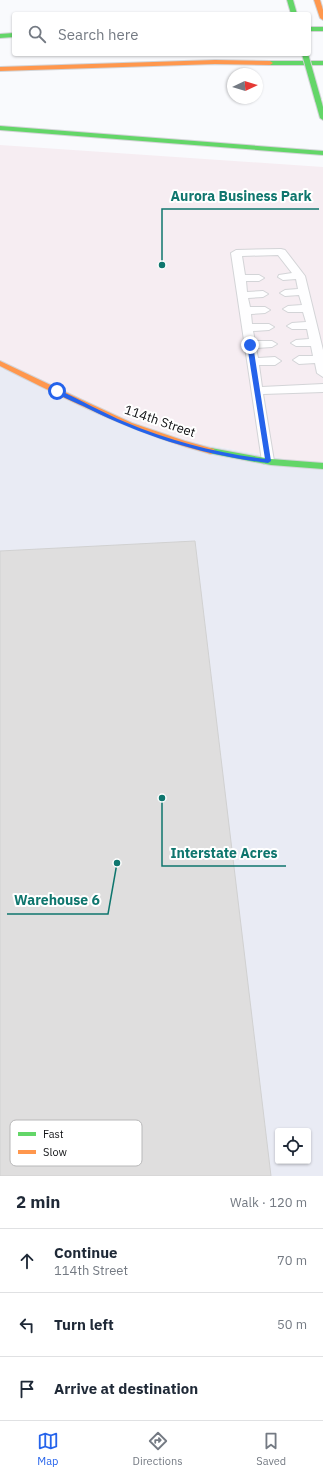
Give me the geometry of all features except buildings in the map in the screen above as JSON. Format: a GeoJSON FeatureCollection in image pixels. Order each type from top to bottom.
{"type":"FeatureCollection","features":[{"type":"Feature","properties":{"kind":"main road"},"geometry":{"type":"LineString","coordinates":[[290,0],[293,12]]}},
{"type":"Feature","properties":{"kind":"main road"},"geometry":{"type":"LineString","coordinates":[[317,0],[323,18]]}},
{"type":"Feature","properties":{"kind":"main road"},"geometry":{"type":"LineString","coordinates":[[311,29],[323,29]]}},
{"type":"Feature","properties":{"kind":"main road"},"geometry":{"type":"LineString","coordinates":[[0,36],[12,35]]}},
{"type":"Feature","properties":{"kind":"main road"},"geometry":{"type":"LineString","coordinates":[[306,56],[323,118]]}},
{"type":"Feature","properties":{"kind":"main road"},"geometry":{"type":"LineString","coordinates":[[0,69],[215,62],[323,63]]}},
{"type":"Feature","properties":{"kind":"main road"},"geometry":{"type":"LineString","coordinates":[[0,128],[323,153]]}},
{"type":"Feature","properties":{"kind":"main road","name":"114th Street"},"geometry":{"type":"LineString","coordinates":[[0,363],[94,410],[151,434],[227,456],[323,466]]}},
{"type":"Feature","properties":{"kind":"lane"},"geometry":{"type":"LineString","coordinates":[[268,461],[236,254],[281,252],[300,276],[323,373]]}},
{"type":"Feature","properties":{"kind":"lane"},"geometry":{"type":"LineString","coordinates":[[283,276],[300,276]]}},
{"type":"Feature","properties":{"kind":"lane"},"geometry":{"type":"LineString","coordinates":[[239,278],[259,278]]}},
{"type":"Feature","properties":{"kind":"lane"},"geometry":{"type":"LineString","coordinates":[[285,293],[304,292]]}},
{"type":"Feature","properties":{"kind":"lane"},"geometry":{"type":"LineString","coordinates":[[242,295],[263,294]]}},
{"type":"Feature","properties":{"kind":"lane"},"geometry":{"type":"LineString","coordinates":[[288,309],[308,308]]}},
{"type":"Feature","properties":{"kind":"lane"},"geometry":{"type":"LineString","coordinates":[[244,311],[265,310]]}},
{"type":"Feature","properties":{"kind":"lane"},"geometry":{"type":"LineString","coordinates":[[292,326],[312,325]]}},
{"type":"Feature","properties":{"kind":"lane"},"geometry":{"type":"LineString","coordinates":[[247,328],[269,327]]}},
{"type":"Feature","properties":{"kind":"lane"},"geometry":{"type":"LineString","coordinates":[[296,343],[316,342]]}},
{"type":"Feature","properties":{"kind":"lane"},"geometry":{"type":"LineString","coordinates":[[250,345],[272,344]]}},
{"type":"Feature","properties":{"kind":"lane"},"geometry":{"type":"LineString","coordinates":[[299,360],[320,359]]}},
{"type":"Feature","properties":{"kind":"lane"},"geometry":{"type":"LineString","coordinates":[[252,362],[275,361]]}},
{"type":"Feature","properties":{"kind":"lane"},"geometry":{"type":"LineString","coordinates":[[257,390],[323,388]]}},
{"type":"Feature","properties":{"kind":"shaded area"},"geometry":{"type":"Polygon","coordinates":[[[0,145],[323,167],[323,466],[158,436],[0,363],[0,145]]]}},
{"type":"Feature","properties":{"kind":"shaded area"},"geometry":{"type":"Polygon","coordinates":[[[0,363],[158,436],[323,466],[323,1176],[0,1176],[0,363]]]}},
{"type":"Feature","properties":{"kind":"traffic: fast"},"geometry":{"type":"LineString","coordinates":[[290,0],[293,12]]}},
{"type":"Feature","properties":{"kind":"traffic: fast"},"geometry":{"type":"LineString","coordinates":[[311,29],[323,29]]}},
{"type":"Feature","properties":{"kind":"traffic: fast"},"geometry":{"type":"LineString","coordinates":[[0,36],[12,35]]}},
{"type":"Feature","properties":{"kind":"traffic: fast"},"geometry":{"type":"LineString","coordinates":[[306,56],[318,100]]}},
{"type":"Feature","properties":{"kind":"traffic: fast"},"geometry":{"type":"LineString","coordinates":[[270,63],[323,63]]}},
{"type":"Feature","properties":{"kind":"traffic: fast"},"geometry":{"type":"LineString","coordinates":[[318,100],[323,118]]}},
{"type":"Feature","properties":{"kind":"traffic: fast"},"geometry":{"type":"LineString","coordinates":[[0,128],[323,153]]}},
{"type":"Feature","properties":{"kind":"traffic: fast"},"geometry":{"type":"LineString","coordinates":[[211,451],[271,462],[323,466]]}},
{"type":"Feature","properties":{"kind":"traffic: slow"},"geometry":{"type":"LineString","coordinates":[[317,0],[323,18]]}},
{"type":"Feature","properties":{"kind":"traffic: slow"},"geometry":{"type":"LineString","coordinates":[[0,69],[215,62],[270,63]]}},
{"type":"Feature","properties":{"kind":"traffic: slow"},"geometry":{"type":"LineString","coordinates":[[0,363],[129,425],[183,444],[211,451]]}},
{"type":"Feature","properties":{"kind":"place","name":"Aurora Business Park"},"geometry":{"type":"Point","coordinates":[162,265]}},
{"type":"Feature","properties":{"kind":"place","name":"Interstate Acres"},"geometry":{"type":"Point","coordinates":[162,798]}},
{"type":"Feature","properties":{"kind":"place","name":"Warehouse 6"},"geometry":{"type":"Point","coordinates":[117,863]}},
{"type":"Feature","properties":{"kind":"route"},"geometry":{"type":"LineString","coordinates":[[57,391],[123,423],[158,436],[227,456],[268,461],[250,345]]}}]}
